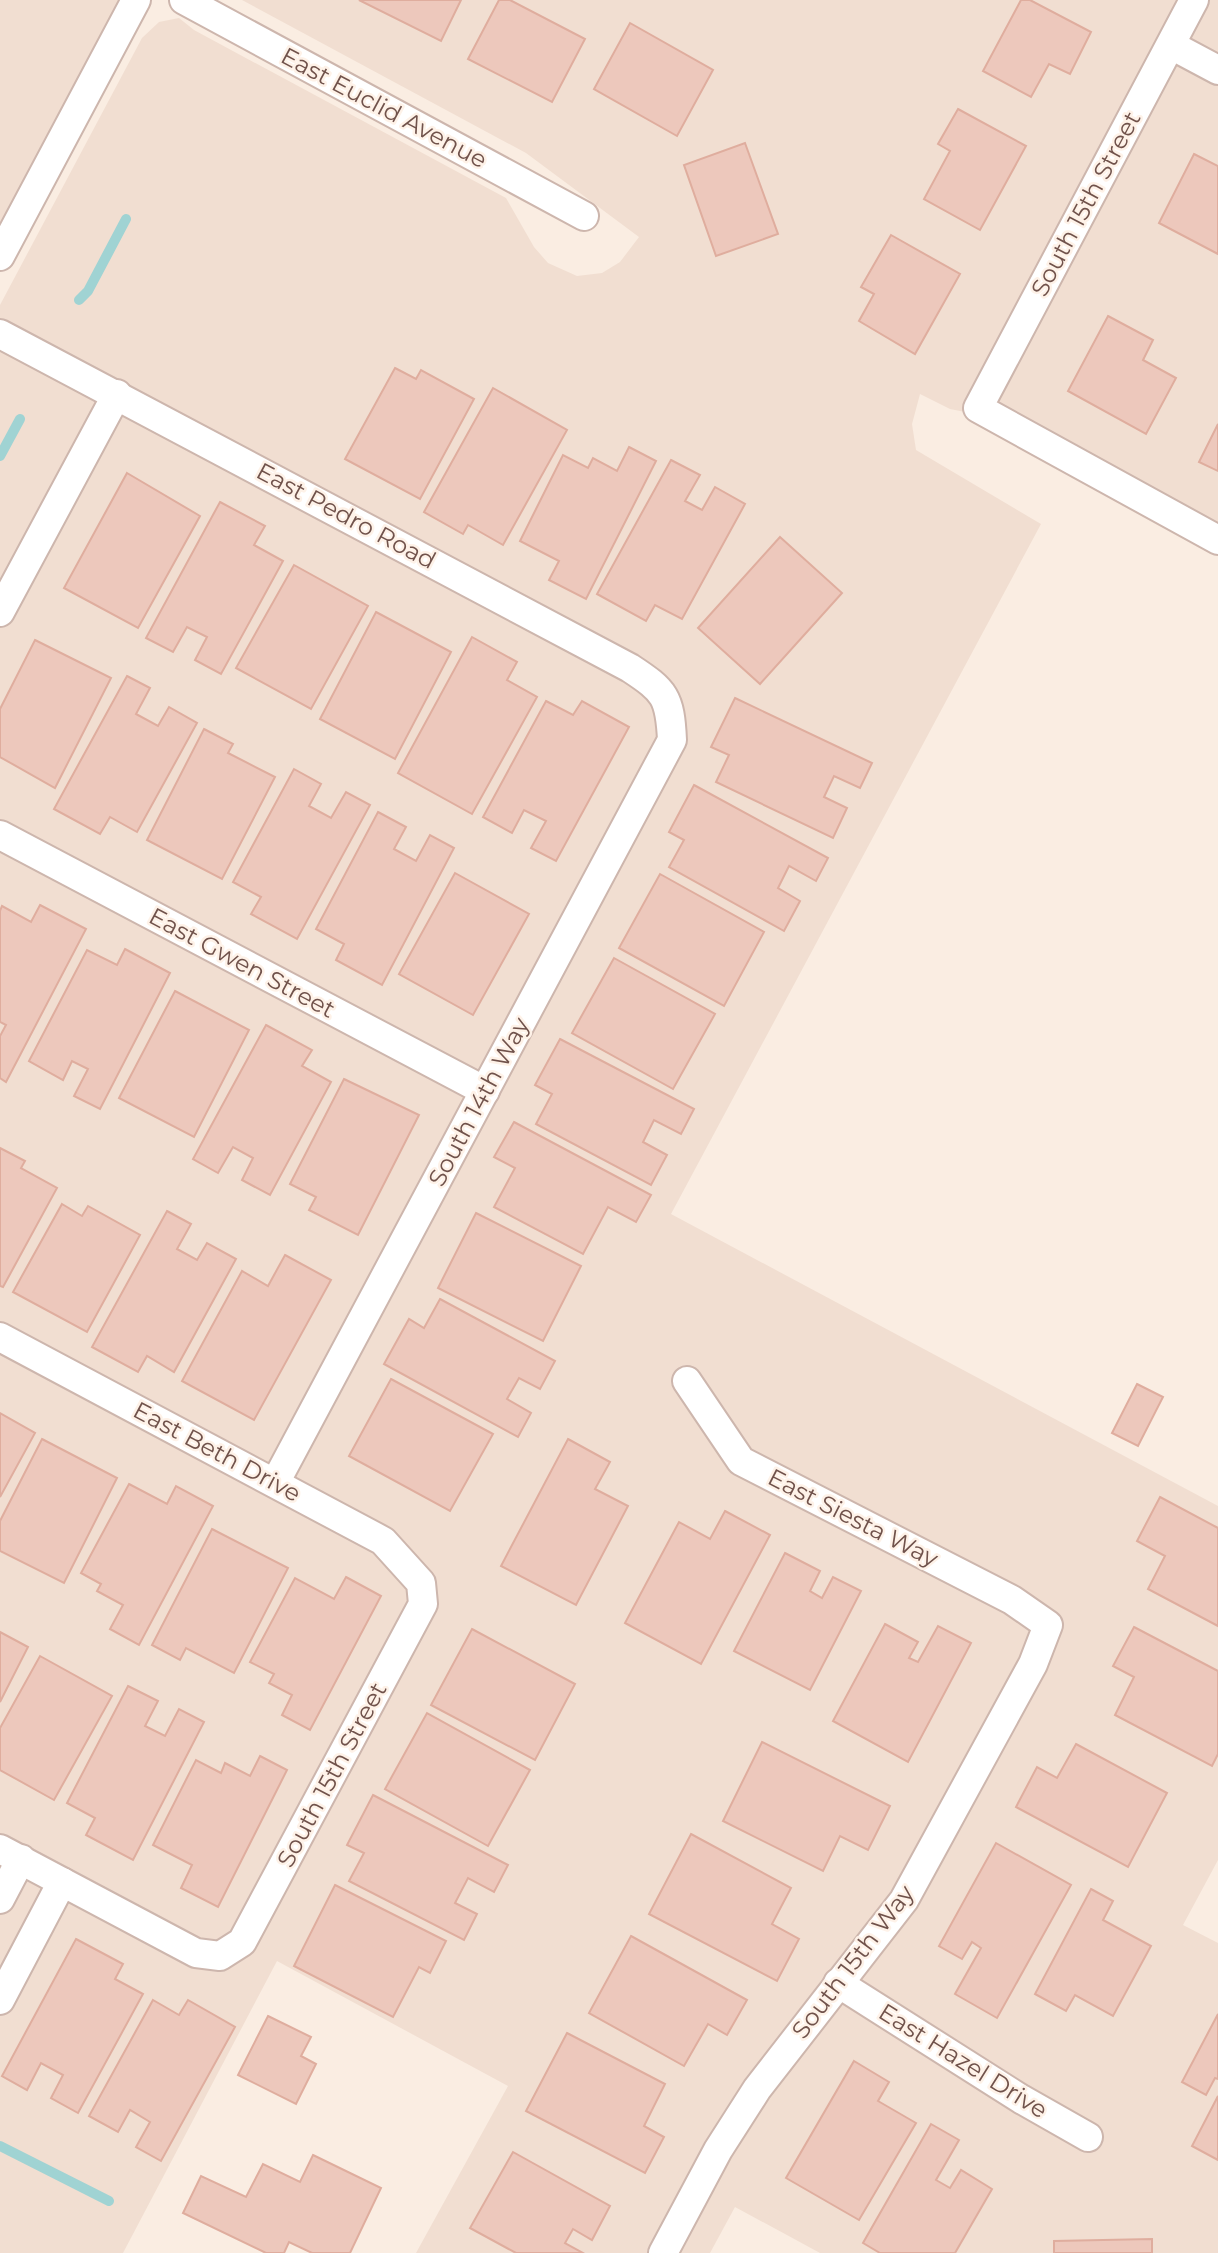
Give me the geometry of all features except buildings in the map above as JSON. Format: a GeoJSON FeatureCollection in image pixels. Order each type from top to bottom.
{"type":"FeatureCollection","features":[{"type":"Feature","properties":{"kind":"street"},"geometry":{"type":"LineString","coordinates":[[0,256],[136,0]]}},
{"type":"Feature","properties":{"kind":"street","name":"East Euclid Avenue"},"geometry":{"type":"LineString","coordinates":[[184,0],[584,216]]}},
{"type":"Feature","properties":{"kind":"street","name":"South 15th Street"},"geometry":{"type":"LineString","coordinates":[[1194,0],[978,408],[1218,540]]}},
{"type":"Feature","properties":{"kind":"street"},"geometry":{"type":"LineString","coordinates":[[1171,45],[1218,70]]}},
{"type":"Feature","properties":{"kind":"street","name":"East Pedro Road"},"geometry":{"type":"LineString","coordinates":[[0,334],[630,668],[661,688],[671,719]]}},
{"type":"Feature","properties":{"kind":"street"},"geometry":{"type":"LineString","coordinates":[[0,612],[117,394]]}},
{"type":"Feature","properties":{"kind":"street","name":"South 14th Way"},"geometry":{"type":"LineString","coordinates":[[275,1483],[672,740],[671,719]]}},
{"type":"Feature","properties":{"kind":"street","name":"East Gwen Street"},"geometry":{"type":"LineString","coordinates":[[0,835],[485,1091]]}},
{"type":"Feature","properties":{"kind":"street","name":"East Beth Drive"},"geometry":{"type":"LineString","coordinates":[[0,1337],[383,1541],[421,1583]]}},
{"type":"Feature","properties":{"kind":"street","name":"East Siesta Way"},"geometry":{"type":"LineString","coordinates":[[687,1381],[741,1461],[1012,1600],[1048,1625]]}},
{"type":"Feature","properties":{"kind":"street","name":"South 15th Street"},"geometry":{"type":"LineString","coordinates":[[62,1882],[196,1953],[220,1956],[242,1942],[423,1604],[421,1583]]}},
{"type":"Feature","properties":{"kind":"street","name":"South 15th Way"},"geometry":{"type":"LineString","coordinates":[[663,2253],[742,2112],[904,1900],[1033,1664],[1048,1625]]}},
{"type":"Feature","properties":{"kind":"street"},"geometry":{"type":"LineString","coordinates":[[0,1899],[10,1854],[62,1882],[0,2000]]}},
{"type":"Feature","properties":{"kind":"street","name":"East Hazel Drive"},"geometry":{"type":"LineString","coordinates":[[838,1983],[1021,2099],[1088,2137]]}},
{"type":"Feature","properties":{"kind":"shaded area"},"geometry":{"type":"Polygon","coordinates":[[[0,0],[136,0],[0,256],[0,0]]]}},
{"type":"Feature","properties":{"kind":"shaded area"},"geometry":{"type":"Polygon","coordinates":[[[242,0],[1218,0],[1218,527],[1030,425],[950,409],[920,394],[912,424],[916,450],[1041,524],[671,1214],[1218,1506],[1218,1860],[1183,1925],[1218,1943],[1218,2253],[820,2253],[735,2207],[710,2253],[416,2253],[508,2086],[277,1961],[123,2253],[0,2253],[0,305],[142,38],[159,22],[179,18],[194,30],[506,198],[534,247],[548,263],[577,276],[602,273],[620,262],[639,237],[526,153],[242,0]]]}},
{"type":"Feature","properties":{"kind":"waterway"},"geometry":{"type":"LineString","coordinates":[[79,300],[88,291],[126,219]]}},
{"type":"Feature","properties":{"kind":"waterway"},"geometry":{"type":"LineString","coordinates":[[0,456],[20,419]]}},
{"type":"Feature","properties":{"kind":"waterway"},"geometry":{"type":"LineString","coordinates":[[0,2146],[109,2201]]}}]}
